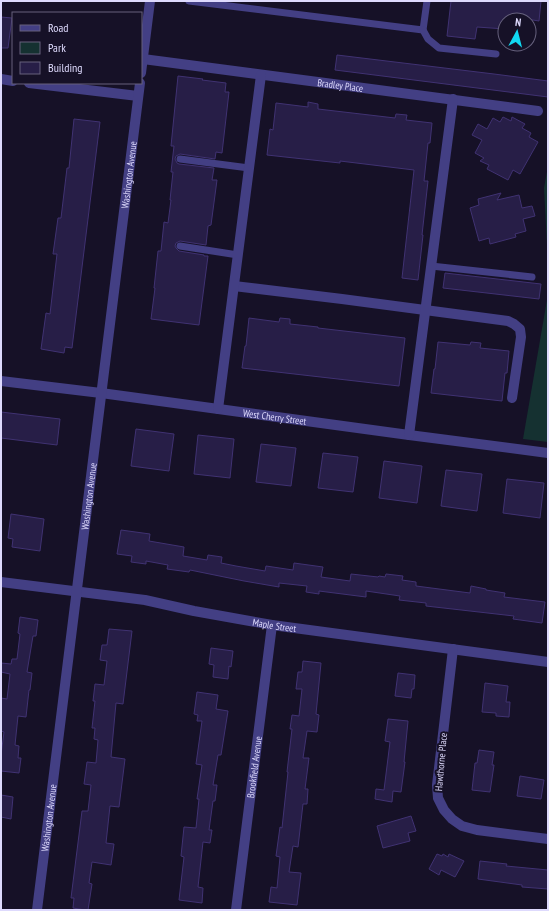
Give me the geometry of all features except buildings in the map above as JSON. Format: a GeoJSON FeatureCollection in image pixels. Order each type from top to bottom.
{"type":"FeatureCollection","features":[{"type":"Feature","properties":{"kind":"street"},"geometry":{"type":"LineString","coordinates":[[142,66],[150,1]]}},
{"type":"Feature","properties":{"kind":"street","name":"Bradley Place"},"geometry":{"type":"LineString","coordinates":[[143,59],[538,110]]}},
{"type":"Feature","properties":{"kind":"street"},"geometry":{"type":"LineString","coordinates":[[218,409],[262,74]]}},
{"type":"Feature","properties":{"kind":"street"},"geometry":{"type":"LineString","coordinates":[[1,80],[12,81]]}},
{"type":"Feature","properties":{"kind":"street"},"geometry":{"type":"LineString","coordinates":[[38,84],[138,96]]}},
{"type":"Feature","properties":{"kind":"street","name":"Washington Avenue"},"geometry":{"type":"LineString","coordinates":[[37,910],[140,84]]}},
{"type":"Feature","properties":{"kind":"street"},"geometry":{"type":"LineString","coordinates":[[409,435],[453,99]]}},
{"type":"Feature","properties":{"kind":"street"},"geometry":{"type":"LineString","coordinates":[[234,286],[508,321],[520,329],[521,337],[512,398]]}},
{"type":"Feature","properties":{"kind":"street","name":"West Cherry Street"},"geometry":{"type":"LineString","coordinates":[[1,381],[548,453]]}},
{"type":"Feature","properties":{"kind":"street","name":"Maple Street"},"geometry":{"type":"LineString","coordinates":[[1,582],[145,600],[194,611],[272,625],[548,662]]}},
{"type":"Feature","properties":{"kind":"street","name":"Brookfield Avenue"},"geometry":{"type":"LineString","coordinates":[[236,910],[272,625]]}},
{"type":"Feature","properties":{"kind":"street","name":"Hawthorne Place"},"geometry":{"type":"LineString","coordinates":[[453,649],[437,785],[438,798],[444,810],[452,819],[462,826],[477,830],[548,839]]}},
{"type":"Feature","properties":{"kind":"lane"},"geometry":{"type":"LineString","coordinates":[[189,1],[423,30]]}},
{"type":"Feature","properties":{"kind":"lane"},"geometry":{"type":"LineString","coordinates":[[427,1],[423,30],[428,39],[439,48],[496,54]]}},
{"type":"Feature","properties":{"kind":"lane"},"geometry":{"type":"LineString","coordinates":[[180,159],[249,168]]}},
{"type":"Feature","properties":{"kind":"lane"},"geometry":{"type":"LineString","coordinates":[[180,246],[238,255]]}},
{"type":"Feature","properties":{"kind":"lane"},"geometry":{"type":"LineString","coordinates":[[431,266],[532,277]]}},
{"type":"Feature","properties":{"kind":"green space"},"geometry":{"type":"Polygon","coordinates":[[[548,166],[548,264],[544,188],[548,166]]]}},
{"type":"Feature","properties":{"kind":"green space"},"geometry":{"type":"Polygon","coordinates":[[[548,294],[548,442],[523,439],[548,294]]]}}]}
